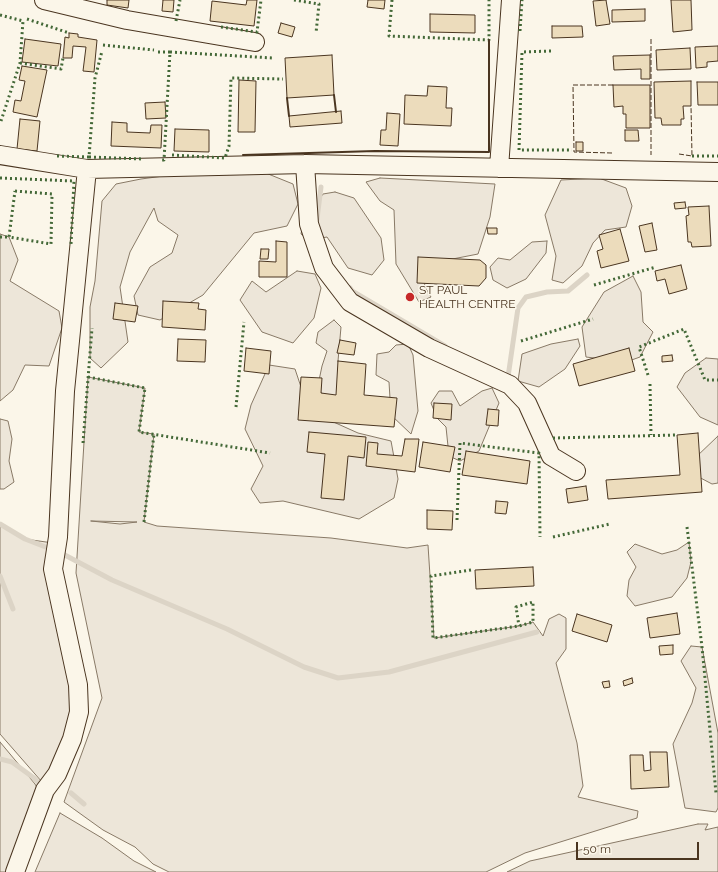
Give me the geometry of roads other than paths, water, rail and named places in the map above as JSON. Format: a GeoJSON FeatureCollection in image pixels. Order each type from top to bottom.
{"type":"FeatureCollection","features":[{"type":"Feature","properties":{"kind":"street"},"geometry":{"type":"LineString","coordinates":[[44,0],[127,20],[255,42]]}},
{"type":"Feature","properties":{"kind":"street"},"geometry":{"type":"LineString","coordinates":[[499,168],[511,0]]}},
{"type":"Feature","properties":{"kind":"street"},"geometry":{"type":"LineString","coordinates":[[0,155],[87,169],[305,164],[718,172]]}},
{"type":"Feature","properties":{"kind":"street"},"geometry":{"type":"LineString","coordinates":[[305,164],[308,224],[324,268],[350,302],[429,348],[510,385],[527,403],[551,456],[576,471]]}},
{"type":"Feature","properties":{"kind":"street"},"geometry":{"type":"LineString","coordinates":[[15,872],[44,790],[57,774],[72,739],[79,712],[78,685],[53,569],[58,538],[65,391],[87,169]]}},
{"type":"Feature","properties":{"kind":"waterway"},"geometry":{"type":"LineString","coordinates":[[317,219],[321,187]]}},
{"type":"Feature","properties":{"kind":"waterway"},"geometry":{"type":"LineString","coordinates":[[508,377],[518,308],[526,297],[547,292],[568,291],[587,275]]}},
{"type":"Feature","properties":{"kind":"waterway"},"geometry":{"type":"LineString","coordinates":[[350,288],[352,291],[445,346]]}},
{"type":"Feature","properties":{"kind":"waterway"},"geometry":{"type":"LineString","coordinates":[[0,524],[25,539],[61,553],[112,580],[227,629],[304,667],[338,678],[389,672],[537,632]]}},
{"type":"Feature","properties":{"kind":"waterway"},"geometry":{"type":"LineString","coordinates":[[0,576],[13,609]]}},
{"type":"Feature","properties":{"kind":"waterway"},"geometry":{"type":"LineString","coordinates":[[0,759],[12,762],[34,778],[43,788]]}},
{"type":"Feature","properties":{"kind":"waterway"},"geometry":{"type":"LineString","coordinates":[[71,793],[84,804]]}},
{"type":"Feature","properties":{"kind":"place","name":"ST PAUL HEALTH CENTRE"},"geometry":{"type":"Point","coordinates":[410,297]}}]}
